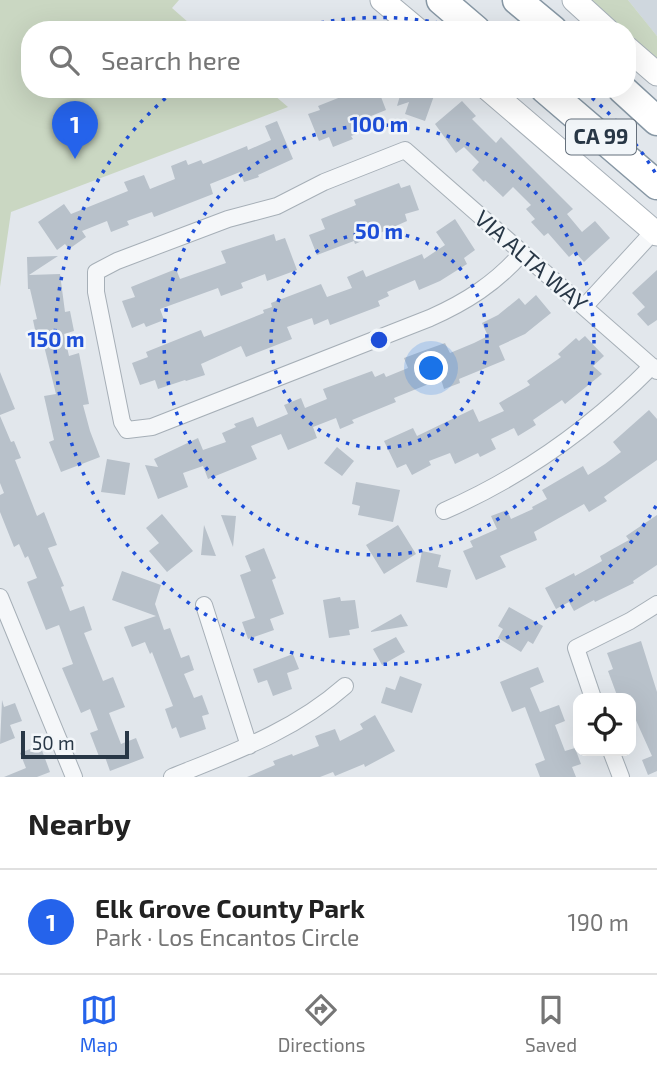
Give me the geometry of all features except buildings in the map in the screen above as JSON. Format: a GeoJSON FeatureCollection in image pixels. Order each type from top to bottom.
{"type":"FeatureCollection","features":[{"type":"Feature","properties":{"kind":"highway"},"geometry":{"type":"LineString","coordinates":[[441,0],[465,21]]}},
{"type":"Feature","properties":{"kind":"highway"},"geometry":{"type":"LineString","coordinates":[[517,0],[542,21]]}},
{"type":"Feature","properties":{"kind":"highway","name":"CA 99"},"geometry":{"type":"LineString","coordinates":[[556,98],[657,185]]}},
{"type":"Feature","properties":{"kind":"highway","name":"CA 99"},"geometry":{"type":"LineString","coordinates":[[632,98],[657,121]]}},
{"type":"Feature","properties":{"kind":"street"},"geometry":{"type":"LineString","coordinates":[[382,0],[407,21]]}},
{"type":"Feature","properties":{"kind":"street"},"geometry":{"type":"LineString","coordinates":[[574,0],[597,21]]}},
{"type":"Feature","properties":{"kind":"street"},"geometry":{"type":"LineString","coordinates":[[636,56],[657,74]]}},
{"type":"Feature","properties":{"kind":"street"},"geometry":{"type":"LineString","coordinates":[[499,98],[655,232],[584,307]]}},
{"type":"Feature","properties":{"kind":"street","name":"VIA ALTA WAY"},"geometry":{"type":"LineString","coordinates":[[522,253],[494,281],[457,306],[430,318],[152,427],[127,430],[122,422],[96,292],[96,272],[104,266],[228,219],[277,206],[324,182],[405,150],[654,369]]}},
{"type":"Feature","properties":{"kind":"street"},"geometry":{"type":"LineString","coordinates":[[444,511],[501,484],[558,449],[654,369]]}},
{"type":"Feature","properties":{"kind":"street"},"geometry":{"type":"LineString","coordinates":[[0,597],[74,777]]}},
{"type":"Feature","properties":{"kind":"street"},"geometry":{"type":"LineString","coordinates":[[591,693],[576,648],[657,604]]}},
{"type":"Feature","properties":{"kind":"street"},"geometry":{"type":"LineString","coordinates":[[204,605],[249,747]]}},
{"type":"Feature","properties":{"kind":"street"},"geometry":{"type":"LineString","coordinates":[[172,777],[249,747],[305,717],[345,686]]}},
{"type":"Feature","properties":{"kind":"street"},"geometry":{"type":"LineString","coordinates":[[613,756],[621,777]]}},
{"type":"Feature","properties":{"kind":"shaded area"},"geometry":{"type":"Polygon","coordinates":[[[628,0],[657,0],[657,36],[628,0]]]}},
{"type":"Feature","properties":{"kind":"green space"},"geometry":{"type":"Polygon","coordinates":[[[0,0],[179,0],[172,8],[187,21],[21,21],[21,98],[278,98],[288,107],[11,212],[0,287],[0,0]]]}},
{"type":"Feature","properties":{"kind":"green space"},"geometry":{"type":"Polygon","coordinates":[[[589,0],[628,0],[657,36],[657,58],[636,40],[636,21],[614,21],[589,0]]]}},
{"type":"Feature","properties":{"kind":"place","name":"Elk Grove County Park"},"geometry":{"type":"Point","coordinates":[75,159]}}]}
